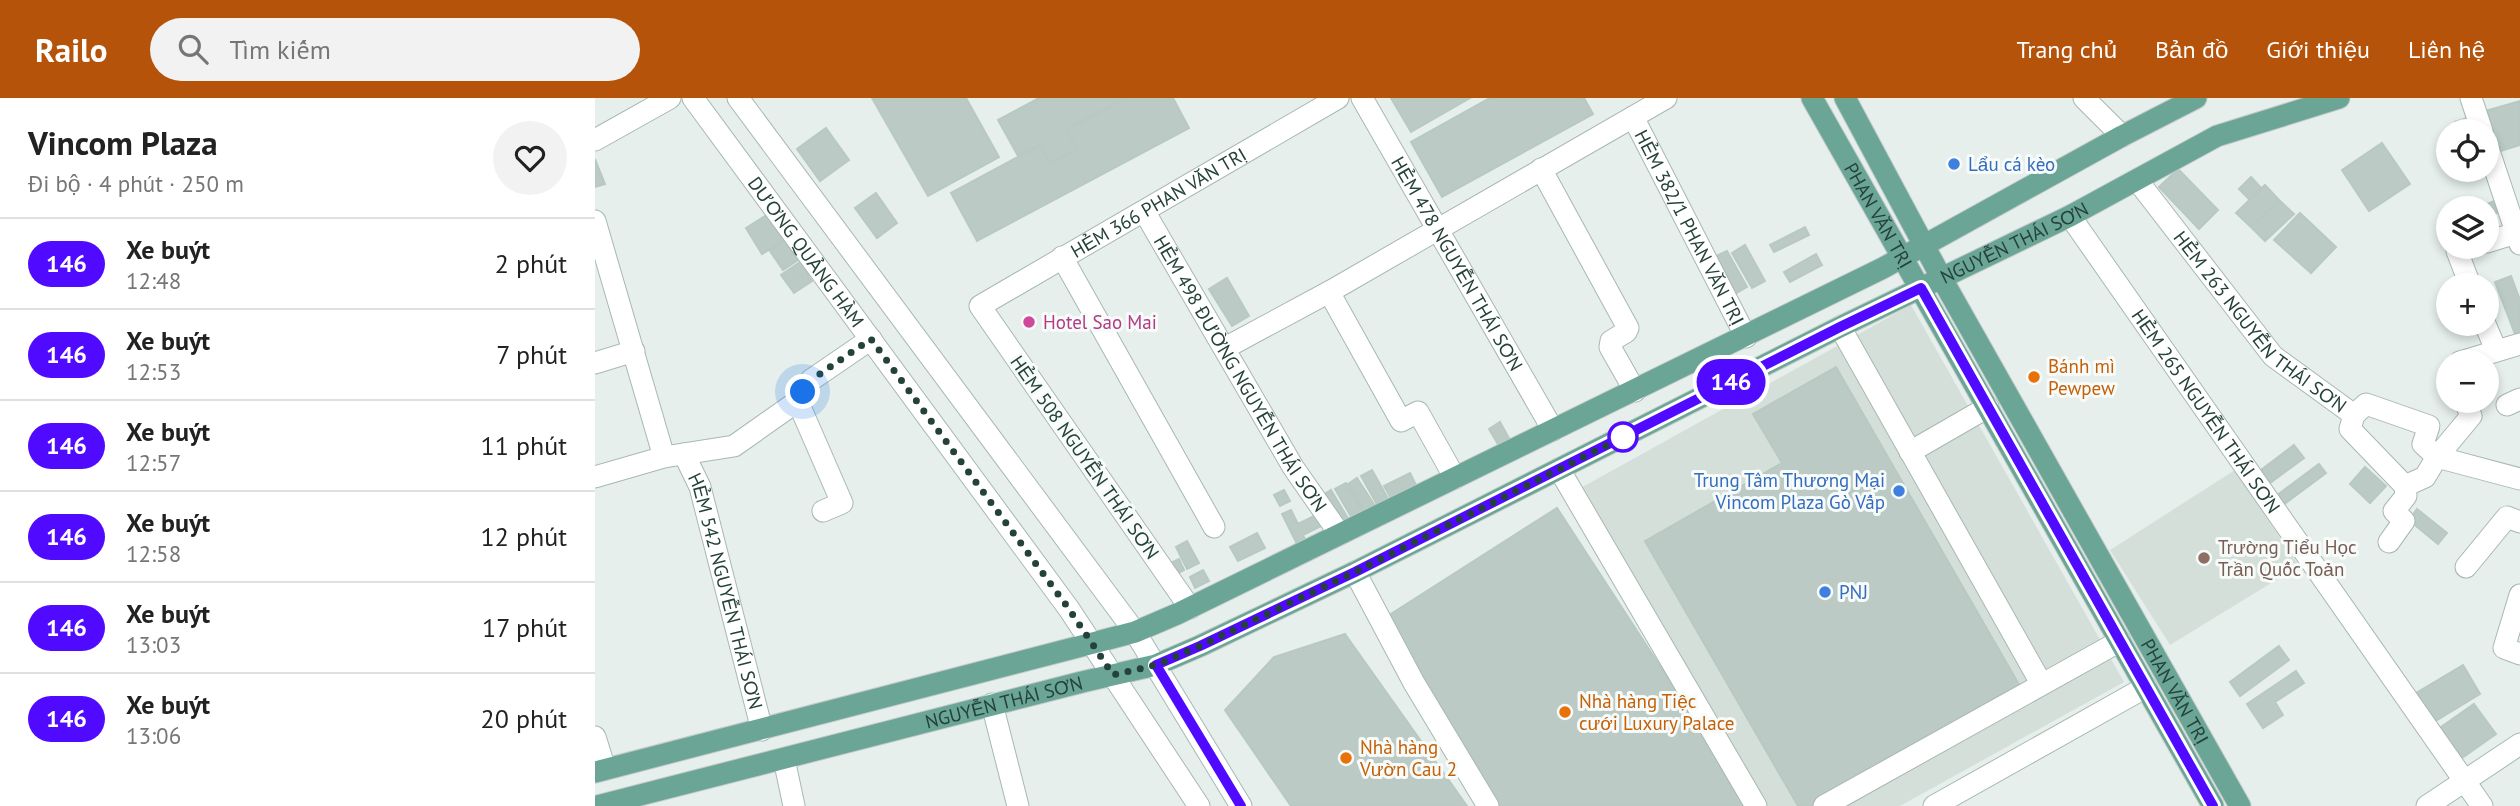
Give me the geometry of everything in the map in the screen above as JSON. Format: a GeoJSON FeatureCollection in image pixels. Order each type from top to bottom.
{"type":"FeatureCollection","features":[{"type":"Feature","properties":{"kind":"main road","name":"PHAN VĂN TRỊ"},"geometry":{"type":"LineString","coordinates":[[1812,98],[2213,806]]}},
{"type":"Feature","properties":{"kind":"main road","name":"PHAN VĂN TRỊ"},"geometry":{"type":"LineString","coordinates":[[1845,98],[1942,279],[2240,806]]}},
{"type":"Feature","properties":{"kind":"main road","name":"NGUYỄN THÁI SƠN"},"geometry":{"type":"LineString","coordinates":[[600,771],[1135,632],[1190,608],[1746,337],[1925,246],[2122,136],[2196,98]]}},
{"type":"Feature","properties":{"kind":"main road","name":"NGUYỄN THÁI SƠN"},"geometry":{"type":"LineString","coordinates":[[597,806],[992,704],[1156,665],[1355,572],[1840,327],[2070,216],[2217,136],[2339,98]]}},
{"type":"Feature","properties":{"kind":"main road"},"geometry":{"type":"LineString","coordinates":[[2146,687],[2167,676]]}},
{"type":"Feature","properties":{"kind":"street"},"geometry":{"type":"LineString","coordinates":[[595,140],[670,98]]}},
{"type":"Feature","properties":{"kind":"street","name":"DƯƠNG QUẢNG HÀM"},"geometry":{"type":"LineString","coordinates":[[693,98],[1093,643],[1113,675]]}},
{"type":"Feature","properties":{"kind":"street","name":"DƯƠNG QUẢNG HÀM"},"geometry":{"type":"LineString","coordinates":[[738,98],[1135,632],[1156,665]]}},
{"type":"Feature","properties":{"kind":"street","name":"HẺM 366 PHAN VĂN TRỊ"},"geometry":{"type":"LineString","coordinates":[[980,306],[1338,98]]}},
{"type":"Feature","properties":{"kind":"street","name":"HẺM 478 NGUYỄN THÁI SƠN"},"geometry":{"type":"LineString","coordinates":[[1362,98],[1553,430]]}},
{"type":"Feature","properties":{"kind":"street"},"geometry":{"type":"LineString","coordinates":[[1225,348],[1329,292],[1666,98]]}},
{"type":"Feature","properties":{"kind":"street"},"geometry":{"type":"LineString","coordinates":[[2084,98],[2122,136]]}},
{"type":"Feature","properties":{"kind":"street"},"geometry":{"type":"LineString","coordinates":[[2471,98],[2478,119]]}},
{"type":"Feature","properties":{"kind":"street","name":"HẺM 382/1 PHAN VĂN TRỊ"},"geometry":{"type":"LineString","coordinates":[[1633,117],[1746,337]]}},
{"type":"Feature","properties":{"kind":"street"},"geometry":{"type":"LineString","coordinates":[[1542,169],[1628,328],[1611,341],[1610,347],[1635,391]]}},
{"type":"Feature","properties":{"kind":"street","name":"HẺM 263 NGUYỄN THÁI SƠN"},"geometry":{"type":"LineString","coordinates":[[2137,180],[2273,355],[2354,415],[2350,429],[2405,486]]}},
{"type":"Feature","properties":{"kind":"street"},"geometry":{"type":"LineString","coordinates":[[2499,181],[2518,239],[2499,241]]}},
{"type":"Feature","properties":{"kind":"street","name":"HẺM 498 ĐƯỜNG NGUYỄN THÁI SƠN"},"geometry":{"type":"LineString","coordinates":[[1145,211],[1293,467],[1339,534]]}},
{"type":"Feature","properties":{"kind":"street","name":"HẺM 265 NGUYỄN THÁI SƠN"},"geometry":{"type":"LineString","coordinates":[[2070,216],[2482,806]]}},
{"type":"Feature","properties":{"kind":"street","name":"HẺM 542 NGUYỄN THÁI SƠN"},"geometry":{"type":"LineString","coordinates":[[595,221],[600,260],[674,456],[700,487],[762,730]]}},
{"type":"Feature","properties":{"kind":"street"},"geometry":{"type":"LineString","coordinates":[[1062,257],[1215,527]]}},
{"type":"Feature","properties":{"kind":"street"},"geometry":{"type":"LineString","coordinates":[[1329,292],[1401,421],[1418,412],[1455,478]]}},
{"type":"Feature","properties":{"kind":"street","name":"HẺM 508 NGUYỄN THÁI SƠN"},"geometry":{"type":"LineString","coordinates":[[980,306],[1190,608]]}},
{"type":"Feature","properties":{"kind":"street"},"geometry":{"type":"LineString","coordinates":[[1840,327],[2041,683]]}},
{"type":"Feature","properties":{"kind":"street"},"geometry":{"type":"LineString","coordinates":[[2491,336],[2496,350],[2520,344]]}},
{"type":"Feature","properties":{"kind":"street"},"geometry":{"type":"LineString","coordinates":[[595,477],[674,456],[734,446],[795,403],[811,380],[871,339]]}},
{"type":"Feature","properties":{"kind":"street"},"geometry":{"type":"LineString","coordinates":[[595,363],[633,351]]}},
{"type":"Feature","properties":{"kind":"street"},"geometry":{"type":"LineString","coordinates":[[795,403],[801,409],[842,503],[824,511]]}},
{"type":"Feature","properties":{"kind":"street"},"geometry":{"type":"LineString","coordinates":[[2354,415],[2366,404],[2429,426],[2423,444],[2437,457],[2520,479]]}},
{"type":"Feature","properties":{"kind":"street"},"geometry":{"type":"LineString","coordinates":[[1910,452],[1989,407]]}},
{"type":"Feature","properties":{"kind":"street"},"geometry":{"type":"LineString","coordinates":[[2389,542],[2404,520],[2394,511],[2406,496],[2405,486],[2425,477],[2437,457],[2471,416],[2470,413]]}},
{"type":"Feature","properties":{"kind":"street"},"geometry":{"type":"LineString","coordinates":[[1559,469],[1756,806]]}},
{"type":"Feature","properties":{"kind":"street"},"geometry":{"type":"LineString","coordinates":[[2466,567],[2507,517],[2520,522]]}},
{"type":"Feature","properties":{"kind":"street"},"geometry":{"type":"LineString","coordinates":[[1355,572],[1414,683],[1488,806]]}},
{"type":"Feature","properties":{"kind":"street"},"geometry":{"type":"LineString","coordinates":[[2520,595],[2504,648],[2520,654]]}},
{"type":"Feature","properties":{"kind":"street"},"geometry":{"type":"LineString","coordinates":[[1824,806],[2120,641]]}},
{"type":"Feature","properties":{"kind":"street"},"geometry":{"type":"LineString","coordinates":[[1156,665],[1241,806]]}},
{"type":"Feature","properties":{"kind":"street"},"geometry":{"type":"LineString","coordinates":[[1113,675],[1199,806]]}},
{"type":"Feature","properties":{"kind":"street"},"geometry":{"type":"LineString","coordinates":[[1934,806],[2146,687]]}},
{"type":"Feature","properties":{"kind":"street"},"geometry":{"type":"LineString","coordinates":[[992,704],[1017,806]]}},
{"type":"Feature","properties":{"kind":"street"},"geometry":{"type":"LineString","coordinates":[[595,737],[600,771]]}},
{"type":"Feature","properties":{"kind":"street"},"geometry":{"type":"LineString","coordinates":[[2427,806],[2520,744]]}},
{"type":"Feature","properties":{"kind":"street"},"geometry":{"type":"LineString","coordinates":[[784,759],[794,806]]}},
{"type":"Feature","properties":{"kind":"shaded area"},"geometry":{"type":"Polygon","coordinates":[[[1911,305],[2124,682],[1900,806],[1755,806],[1577,490],[1911,305]]]}},
{"type":"Feature","properties":{"kind":"shaded area","name":"Trường Tiểu Học Trần Quốc Toản"},"geometry":{"type":"Polygon","coordinates":[[[2235,470],[2299,566],[2170,645],[2110,550],[2235,470]]]}},
{"type":"Feature","properties":{"kind":"building"},"geometry":{"type":"Polygon","coordinates":[[[872,98],[966,98],[999,157],[928,196],[872,98]]]}},
{"type":"Feature","properties":{"kind":"building"},"geometry":{"type":"Polygon","coordinates":[[[1039,98],[1126,98],[1066,130],[1077,149],[1050,164],[1040,145],[1018,156],[998,120],[1039,98]]]}},
{"type":"Feature","properties":{"kind":"building"},"geometry":{"type":"Polygon","coordinates":[[[1126,98],[1173,98],[1189,128],[977,241],[951,193],[1040,145],[1050,164],[1077,149],[1066,130],[1126,98]]]}},
{"type":"Feature","properties":{"kind":"building"},"geometry":{"type":"Polygon","coordinates":[[[1391,98],[1470,98],[1411,132],[1391,98]]]}},
{"type":"Feature","properties":{"kind":"building"},"geometry":{"type":"Polygon","coordinates":[[[1490,98],[1584,98],[1593,114],[1442,197],[1411,142],[1490,98]]]}},
{"type":"Feature","properties":{"kind":"building"},"geometry":{"type":"Polygon","coordinates":[[[2520,101],[2520,145],[2499,151],[2499,119],[2484,119],[2482,112],[2520,101]]]}},
{"type":"Feature","properties":{"kind":"building"},"geometry":{"type":"Polygon","coordinates":[[[826,128],[849,160],[820,181],[797,149],[826,128]]]}},
{"type":"Feature","properties":{"kind":"building"},"geometry":{"type":"Polygon","coordinates":[[[2382,143],[2410,184],[2369,211],[2342,170],[2382,143]]]}},
{"type":"Feature","properties":{"kind":"building"},"geometry":{"type":"Polygon","coordinates":[[[595,159],[605,184],[595,187],[595,159]]]}},
{"type":"Feature","properties":{"kind":"building"},"geometry":{"type":"Polygon","coordinates":[[[2178,169],[2218,210],[2199,229],[2159,187],[2178,169]]]}},
{"type":"Feature","properties":{"kind":"building"},"geometry":{"type":"Polygon","coordinates":[[[2251,177],[2262,189],[2250,200],[2239,189],[2251,177]]]}},
{"type":"Feature","properties":{"kind":"building"},"geometry":{"type":"Polygon","coordinates":[[[2265,185],[2279,200],[2251,227],[2236,213],[2265,185]]]}},
{"type":"Feature","properties":{"kind":"building"},"geometry":{"type":"Polygon","coordinates":[[[876,193],[897,223],[877,238],[855,208],[876,193]]]}},
{"type":"Feature","properties":{"kind":"building"},"geometry":{"type":"Polygon","coordinates":[[[2279,200],[2294,214],[2265,241],[2251,227],[2279,200]]]}},
{"type":"Feature","properties":{"kind":"building"},"geometry":{"type":"Polygon","coordinates":[[[778,208],[794,234],[762,254],[746,228],[778,208]]]}},
{"type":"Feature","properties":{"kind":"building"},"geometry":{"type":"Polygon","coordinates":[[[2300,213],[2336,247],[2311,273],[2274,240],[2300,213]]]}},
{"type":"Feature","properties":{"kind":"building"},"geometry":{"type":"Polygon","coordinates":[[[1805,227],[1809,235],[1774,252],[1770,245],[1805,227]]]}},
{"type":"Feature","properties":{"kind":"building"},"geometry":{"type":"Polygon","coordinates":[[[797,233],[810,252],[783,270],[770,251],[797,233]]]}},
{"type":"Feature","properties":{"kind":"building"},"geometry":{"type":"Polygon","coordinates":[[[1745,245],[1765,281],[1752,288],[1732,253],[1745,245]]]}},
{"type":"Feature","properties":{"kind":"building"},"geometry":{"type":"Polygon","coordinates":[[[1727,251],[1747,287],[1735,294],[1714,257],[1727,251]]]}},
{"type":"Feature","properties":{"kind":"building"},"geometry":{"type":"Polygon","coordinates":[[[812,254],[821,267],[808,276],[812,281],[794,293],[781,275],[812,254]]]}},
{"type":"Feature","properties":{"kind":"building"},"geometry":{"type":"Polygon","coordinates":[[[1816,254],[1822,265],[1790,282],[1784,272],[1816,254]]]}},
{"type":"Feature","properties":{"kind":"building"},"geometry":{"type":"Polygon","coordinates":[[[2511,276],[2520,300],[2520,332],[2515,334],[2499,292],[2499,280],[2511,276]]]}},
{"type":"Feature","properties":{"kind":"building"},"geometry":{"type":"Polygon","coordinates":[[[1227,278],[1249,316],[1232,326],[1209,289],[1227,278]]]}},
{"type":"Feature","properties":{"kind":"building"},"geometry":{"type":"Polygon","coordinates":[[[1836,367],[2029,702],[1846,806],[1798,806],[1645,541],[1782,463],[1753,414],[1836,367]]]}},
{"type":"Feature","properties":{"kind":"building"},"geometry":{"type":"Polygon","coordinates":[[[1500,422],[1510,440],[1499,446],[1489,429],[1500,422]]]}},
{"type":"Feature","properties":{"kind":"building"},"geometry":{"type":"Polygon","coordinates":[[[2294,445],[2304,458],[2270,483],[2261,470],[2294,445]]]}},
{"type":"Feature","properties":{"kind":"building"},"geometry":{"type":"Polygon","coordinates":[[[2319,464],[2326,473],[2283,505],[2276,496],[2319,464]]]}},
{"type":"Feature","properties":{"kind":"building"},"geometry":{"type":"Polygon","coordinates":[[[2365,467],[2386,486],[2370,503],[2350,484],[2365,467]]]}},
{"type":"Feature","properties":{"kind":"building"},"geometry":{"type":"Polygon","coordinates":[[[1372,470],[1390,502],[1379,508],[1361,476],[1372,470]]]}},
{"type":"Feature","properties":{"kind":"building"},"geometry":{"type":"Polygon","coordinates":[[[1410,473],[1417,487],[1392,500],[1384,486],[1410,473]]]}},
{"type":"Feature","properties":{"kind":"building"},"geometry":{"type":"Polygon","coordinates":[[[1357,478],[1377,509],[1367,515],[1348,484],[1357,478]]]}},
{"type":"Feature","properties":{"kind":"building"},"geometry":{"type":"Polygon","coordinates":[[[1346,483],[1364,514],[1353,520],[1335,489],[1346,483]]]}},
{"type":"Feature","properties":{"kind":"building"},"geometry":{"type":"Polygon","coordinates":[[[1284,490],[1290,501],[1280,506],[1274,495],[1284,490]]]}},
{"type":"Feature","properties":{"kind":"building"},"geometry":{"type":"Polygon","coordinates":[[[1331,490],[1349,520],[1339,527],[1320,497],[1331,490]]]}},
{"type":"Feature","properties":{"kind":"building","name":"Nhà hàng Tiệc cưới Luxury Palace"},"geometry":{"type":"Polygon","coordinates":[[[1557,508],[1751,806],[1497,806],[1383,619],[1557,508]]]}},
{"type":"Feature","properties":{"kind":"building"},"geometry":{"type":"Polygon","coordinates":[[[2417,509],[2447,533],[2438,544],[2409,520],[2417,509]]]}},
{"type":"Feature","properties":{"kind":"building"},"geometry":{"type":"Polygon","coordinates":[[[1291,510],[1298,524],[1316,515],[1321,526],[1303,535],[1308,546],[1300,550],[1282,514],[1291,510]]]}},
{"type":"Feature","properties":{"kind":"building"},"geometry":{"type":"Polygon","coordinates":[[[1257,533],[1265,548],[1238,561],[1230,547],[1257,533]]]}},
{"type":"Feature","properties":{"kind":"building"},"geometry":{"type":"Polygon","coordinates":[[[1187,541],[1199,563],[1187,569],[1176,547],[1187,541]]]}},
{"type":"Feature","properties":{"kind":"building"},"geometry":{"type":"Polygon","coordinates":[[[1179,559],[1184,570],[1169,578],[1164,566],[1179,559]]]}},
{"type":"Feature","properties":{"kind":"building"},"geometry":{"type":"Polygon","coordinates":[[[1203,570],[1209,581],[1195,588],[1190,577],[1203,570]]]}},
{"type":"Feature","properties":{"kind":"building","name":"Nhà hàng Vườn Cau 2"},"geometry":{"type":"Polygon","coordinates":[[[1345,634],[1467,806],[1291,806],[1225,710],[1274,657],[1345,634]]]}},
{"type":"Feature","properties":{"kind":"building"},"geometry":{"type":"Polygon","coordinates":[[[2279,646],[2289,660],[2240,696],[2230,682],[2279,646]]]}},
{"type":"Feature","properties":{"kind":"building"},"geometry":{"type":"Polygon","coordinates":[[[2463,665],[2480,694],[2434,722],[2416,693],[2463,665]]]}},
{"type":"Feature","properties":{"kind":"building"},"geometry":{"type":"Polygon","coordinates":[[[2296,671],[2304,683],[2275,702],[2283,715],[2263,728],[2247,704],[2296,671]]]}},
{"type":"Feature","properties":{"kind":"building"},"geometry":{"type":"Polygon","coordinates":[[[2474,704],[2496,734],[2456,762],[2434,732],[2474,704]]]}},
{"type":"Feature","properties":{"kind":"bus line","name":"146"},"geometry":{"type":"LineString","coordinates":[[1241,806],[1156,665],[1355,572],[1921,288],[2213,806]]}},
{"type":"Feature","properties":{"kind":"place","name":"Lẩu cá kèo"},"geometry":{"type":"Point","coordinates":[1954,164]}},
{"type":"Feature","properties":{"kind":"place","name":"Hotel Sao Mai"},"geometry":{"type":"Point","coordinates":[1029,322]}},
{"type":"Feature","properties":{"kind":"place","name":"Bánh mì Pewpew"},"geometry":{"type":"Point","coordinates":[2034,377]}},
{"type":"Feature","properties":{"kind":"place","name":"Trung Tâm Thương Mại Vincom Plaza Gò Vấp"},"geometry":{"type":"Point","coordinates":[1899,491]}},
{"type":"Feature","properties":{"kind":"place","name":"Trường Tiểu Học Trần Quốc Toản"},"geometry":{"type":"Point","coordinates":[2204,558]}},
{"type":"Feature","properties":{"kind":"place","name":"PNJ"},"geometry":{"type":"Point","coordinates":[1825,592]}},
{"type":"Feature","properties":{"kind":"place","name":"Nhà hàng Tiệc cưới Luxury Palace"},"geometry":{"type":"Point","coordinates":[1565,712]}},
{"type":"Feature","properties":{"kind":"place","name":"Nhà hàng Vườn Cau 2"},"geometry":{"type":"Point","coordinates":[1346,758]}},
{"type":"Feature","properties":{"kind":"route"},"geometry":{"type":"LineString","coordinates":[[803,392],[811,380],[871,339],[1069,609],[1113,675],[1156,665],[1200,646],[1355,572],[1623,437]]}}]}
